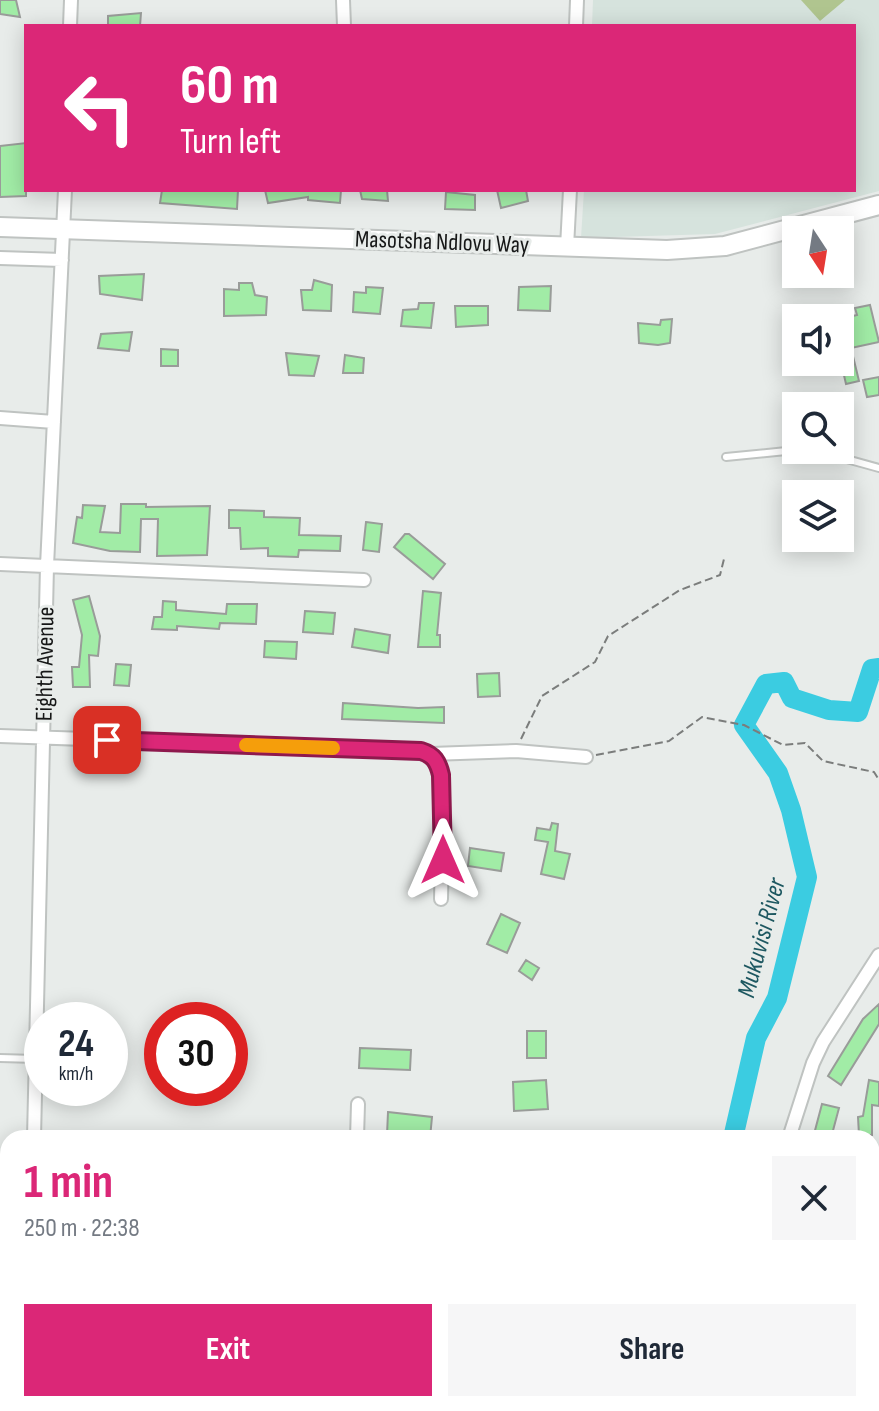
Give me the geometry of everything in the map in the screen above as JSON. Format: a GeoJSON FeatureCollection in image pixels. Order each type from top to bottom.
{"type":"FeatureCollection","features":[{"type":"Feature","properties":{"kind":"street"},"geometry":{"type":"LineString","coordinates":[[70,24],[71,0]]}},
{"type":"Feature","properties":{"kind":"street"},"geometry":{"type":"LineString","coordinates":[[343,0],[344,24]]}},
{"type":"Feature","properties":{"kind":"street"},"geometry":{"type":"LineString","coordinates":[[576,24],[577,0]]}},
{"type":"Feature","properties":{"kind":"street","name":"Eighth Avenue"},"geometry":{"type":"LineString","coordinates":[[37,1002],[47,566],[65,192]]}},
{"type":"Feature","properties":{"kind":"street"},"geometry":{"type":"LineString","coordinates":[[567,247],[570,192]]}},
{"type":"Feature","properties":{"kind":"street","name":"Masotsha Ndlovu Way"},"geometry":{"type":"LineString","coordinates":[[0,227],[651,250],[725,246],[879,205]]}},
{"type":"Feature","properties":{"kind":"street"},"geometry":{"type":"LineString","coordinates":[[0,258],[62,260]]}},
{"type":"Feature","properties":{"kind":"street"},"geometry":{"type":"LineString","coordinates":[[0,418],[54,422]]}},
{"type":"Feature","properties":{"kind":"street"},"geometry":{"type":"LineString","coordinates":[[0,564],[364,580]]}},
{"type":"Feature","properties":{"kind":"street"},"geometry":{"type":"LineString","coordinates":[[0,736],[421,751],[431,754],[516,751],[586,757]]}},
{"type":"Feature","properties":{"kind":"street"},"geometry":{"type":"LineString","coordinates":[[431,754],[439,764],[443,812],[441,899]]}},
{"type":"Feature","properties":{"kind":"street"},"geometry":{"type":"LineString","coordinates":[[792,1130],[823,1042],[879,955]]}},
{"type":"Feature","properties":{"kind":"street"},"geometry":{"type":"LineString","coordinates":[[357,1130],[358,1104]]}},
{"type":"Feature","properties":{"kind":"street","name":"Eighth Avenue"},"geometry":{"type":"LineString","coordinates":[[34,1130],[35,1106]]}},
{"type":"Feature","properties":{"kind":"lane"},"geometry":{"type":"LineString","coordinates":[[726,457],[782,451]]}},
{"type":"Feature","properties":{"kind":"lane"},"geometry":{"type":"LineString","coordinates":[[854,461],[879,468]]}},
{"type":"Feature","properties":{"kind":"lane"},"geometry":{"type":"LineString","coordinates":[[0,1058],[24,1059]]}},
{"type":"Feature","properties":{"kind":"path"},"geometry":{"type":"LineString","coordinates":[[516,751],[542,696],[595,662],[608,636],[680,590],[720,575],[724,559]]}},
{"type":"Feature","properties":{"kind":"path"},"geometry":{"type":"LineString","coordinates":[[586,757],[669,741],[702,717],[744,725],[783,745],[805,743],[823,761],[874,772],[879,780]]}},
{"type":"Feature","properties":{"kind":"shaded area"},"geometry":{"type":"Polygon","coordinates":[[[593,0],[879,0],[879,191],[715,234],[581,238],[584,192],[856,192],[856,24],[592,24],[593,0]]]}},
{"type":"Feature","properties":{"kind":"green space"},"geometry":{"type":"Polygon","coordinates":[[[801,0],[845,0],[820,21],[801,0]]]}},
{"type":"Feature","properties":{"kind":"building"},"geometry":{"type":"Polygon","coordinates":[[[0,0],[16,0],[20,17],[0,14],[0,0]]]}},
{"type":"Feature","properties":{"kind":"building"},"geometry":{"type":"Polygon","coordinates":[[[141,13],[140,24],[108,24],[108,16],[141,13]]]}},
{"type":"Feature","properties":{"kind":"building"},"geometry":{"type":"Polygon","coordinates":[[[24,143],[26,196],[0,197],[0,146],[24,143]]]}},
{"type":"Feature","properties":{"kind":"building"},"geometry":{"type":"Polygon","coordinates":[[[162,192],[238,192],[237,209],[160,203],[162,192]]]}},
{"type":"Feature","properties":{"kind":"building"},"geometry":{"type":"Polygon","coordinates":[[[265,192],[341,192],[340,203],[308,200],[308,197],[268,203],[265,192]]]}},
{"type":"Feature","properties":{"kind":"building"},"geometry":{"type":"Polygon","coordinates":[[[360,192],[387,192],[388,201],[362,199],[360,192]]]}},
{"type":"Feature","properties":{"kind":"building"},"geometry":{"type":"Polygon","coordinates":[[[446,192],[475,195],[475,210],[445,209],[446,192]]]}},
{"type":"Feature","properties":{"kind":"building"},"geometry":{"type":"Polygon","coordinates":[[[497,192],[526,192],[528,201],[501,208],[497,192]]]}},
{"type":"Feature","properties":{"kind":"building"},"geometry":{"type":"Polygon","coordinates":[[[144,274],[142,300],[100,294],[99,276],[144,274]]]}},
{"type":"Feature","properties":{"kind":"building"},"geometry":{"type":"Polygon","coordinates":[[[314,280],[332,285],[331,311],[303,310],[301,290],[312,290],[314,280]]]}},
{"type":"Feature","properties":{"kind":"building"},"geometry":{"type":"Polygon","coordinates":[[[239,283],[252,283],[255,295],[267,297],[266,315],[224,316],[224,289],[239,290],[239,283]]]}},
{"type":"Feature","properties":{"kind":"building"},"geometry":{"type":"Polygon","coordinates":[[[551,286],[550,311],[518,310],[519,287],[551,286]]]}},
{"type":"Feature","properties":{"kind":"building"},"geometry":{"type":"Polygon","coordinates":[[[366,287],[383,288],[380,314],[353,312],[354,292],[366,293],[366,287]]]}},
{"type":"Feature","properties":{"kind":"building"},"geometry":{"type":"Polygon","coordinates":[[[419,303],[434,303],[431,328],[401,326],[403,310],[418,309],[419,303]]]}},
{"type":"Feature","properties":{"kind":"building"},"geometry":{"type":"Polygon","coordinates":[[[870,305],[879,342],[854,347],[855,308],[870,305]]]}},
{"type":"Feature","properties":{"kind":"building"},"geometry":{"type":"Polygon","coordinates":[[[455,306],[488,306],[488,325],[456,327],[455,306]]]}},
{"type":"Feature","properties":{"kind":"building"},"geometry":{"type":"Polygon","coordinates":[[[672,319],[670,343],[639,343],[638,323],[660,325],[661,320],[672,319]]]}},
{"type":"Feature","properties":{"kind":"building"},"geometry":{"type":"Polygon","coordinates":[[[132,332],[129,351],[98,348],[101,334],[132,332]]]}},
{"type":"Feature","properties":{"kind":"building"},"geometry":{"type":"Polygon","coordinates":[[[161,349],[178,350],[178,366],[161,366],[161,349]]]}},
{"type":"Feature","properties":{"kind":"building"},"geometry":{"type":"Polygon","coordinates":[[[286,353],[319,356],[314,376],[289,375],[286,353]]]}},
{"type":"Feature","properties":{"kind":"building"},"geometry":{"type":"Polygon","coordinates":[[[345,355],[364,358],[363,373],[343,373],[345,355]]]}},
{"type":"Feature","properties":{"kind":"building"},"geometry":{"type":"Polygon","coordinates":[[[854,360],[859,381],[846,384],[844,376],[854,376],[854,360]]]}},
{"type":"Feature","properties":{"kind":"building"},"geometry":{"type":"Polygon","coordinates":[[[879,377],[879,395],[867,397],[863,380],[879,377]]]}},
{"type":"Feature","properties":{"kind":"building"},"geometry":{"type":"Polygon","coordinates":[[[121,504],[146,504],[146,507],[210,506],[207,555],[157,556],[158,519],[141,519],[140,552],[110,551],[73,543],[77,517],[82,518],[83,505],[105,506],[100,532],[120,533],[121,504]]]}},
{"type":"Feature","properties":{"kind":"building"},"geometry":{"type":"Polygon","coordinates":[[[229,510],[264,511],[264,517],[300,518],[299,535],[341,536],[340,551],[299,550],[298,557],[268,556],[268,548],[241,549],[240,528],[229,528],[229,510]]]}},
{"type":"Feature","properties":{"kind":"building"},"geometry":{"type":"Polygon","coordinates":[[[366,522],[382,524],[379,552],[363,550],[366,522]]]}},
{"type":"Feature","properties":{"kind":"building"},"geometry":{"type":"Polygon","coordinates":[[[405,534],[445,564],[433,579],[394,547],[405,534]]]}},
{"type":"Feature","properties":{"kind":"building"},"geometry":{"type":"Polygon","coordinates":[[[423,591],[441,593],[437,635],[440,635],[440,647],[418,647],[423,591]]]}},
{"type":"Feature","properties":{"kind":"building"},"geometry":{"type":"Polygon","coordinates":[[[89,596],[100,636],[98,656],[89,655],[90,687],[73,687],[72,667],[79,667],[82,635],[73,600],[89,596]]]}},
{"type":"Feature","properties":{"kind":"building"},"geometry":{"type":"Polygon","coordinates":[[[163,601],[176,602],[176,610],[226,614],[227,604],[257,604],[256,624],[220,623],[219,629],[177,626],[177,630],[152,629],[154,617],[162,617],[163,601]]]}},
{"type":"Feature","properties":{"kind":"building"},"geometry":{"type":"Polygon","coordinates":[[[305,611],[335,613],[333,634],[303,632],[305,611]]]}},
{"type":"Feature","properties":{"kind":"building"},"geometry":{"type":"Polygon","coordinates":[[[355,629],[390,635],[388,653],[352,647],[355,629]]]}},
{"type":"Feature","properties":{"kind":"building"},"geometry":{"type":"Polygon","coordinates":[[[265,641],[297,642],[296,659],[264,657],[265,641]]]}},
{"type":"Feature","properties":{"kind":"building"},"geometry":{"type":"Polygon","coordinates":[[[116,664],[131,665],[129,686],[114,685],[116,664]]]}},
{"type":"Feature","properties":{"kind":"building"},"geometry":{"type":"Polygon","coordinates":[[[499,673],[500,696],[478,697],[477,674],[499,673]]]}},
{"type":"Feature","properties":{"kind":"building"},"geometry":{"type":"Polygon","coordinates":[[[343,703],[444,707],[444,723],[342,719],[343,703]]]}},
{"type":"Feature","properties":{"kind":"building"},"geometry":{"type":"Polygon","coordinates":[[[552,823],[558,824],[555,851],[570,854],[564,879],[541,874],[548,842],[535,840],[537,828],[550,830],[552,823]]]}},
{"type":"Feature","properties":{"kind":"building"},"geometry":{"type":"Polygon","coordinates":[[[470,848],[504,853],[501,871],[468,866],[470,848]]]}},
{"type":"Feature","properties":{"kind":"building"},"geometry":{"type":"Polygon","coordinates":[[[501,914],[520,923],[507,953],[487,944],[501,914]]]}},
{"type":"Feature","properties":{"kind":"building"},"geometry":{"type":"Polygon","coordinates":[[[526,960],[539,968],[532,980],[519,971],[526,960]]]}},
{"type":"Feature","properties":{"kind":"building"},"geometry":{"type":"Polygon","coordinates":[[[879,1004],[879,1024],[841,1085],[828,1076],[863,1019],[879,1004]]]}},
{"type":"Feature","properties":{"kind":"building"},"geometry":{"type":"Polygon","coordinates":[[[527,1031],[546,1031],[546,1058],[527,1058],[527,1031]]]}},
{"type":"Feature","properties":{"kind":"building"},"geometry":{"type":"Polygon","coordinates":[[[360,1048],[411,1050],[410,1070],[359,1068],[360,1048]]]}},
{"type":"Feature","properties":{"kind":"building"},"geometry":{"type":"Polygon","coordinates":[[[546,1080],[548,1109],[514,1111],[513,1082],[546,1080]]]}},
{"type":"Feature","properties":{"kind":"building"},"geometry":{"type":"Polygon","coordinates":[[[869,1080],[879,1082],[879,1106],[872,1105],[872,1130],[859,1130],[858,1117],[863,1116],[869,1080]]]}},
{"type":"Feature","properties":{"kind":"building"},"geometry":{"type":"Polygon","coordinates":[[[822,1104],[839,1108],[833,1130],[815,1130],[822,1104]]]}},
{"type":"Feature","properties":{"kind":"building"},"geometry":{"type":"Polygon","coordinates":[[[388,1112],[432,1117],[431,1130],[387,1130],[388,1112]]]}},
{"type":"Feature","properties":{"kind":"waterway","name":"Mukuvisi River"},"geometry":{"type":"LineString","coordinates":[[735,1130],[756,1038],[777,998],[807,877],[791,810],[778,773],[744,725],[766,684],[784,682],[792,698],[829,710],[858,712],[872,669],[879,668]]}},
{"type":"Feature","properties":{"kind":"slow traffic"},"geometry":{"type":"LineString","coordinates":[[246,745],[333,748]]}},
{"type":"Feature","properties":{"kind":"route"},"geometry":{"type":"LineString","coordinates":[[107,740],[421,751],[431,754],[439,764],[441,775],[443,860]]}}]}
